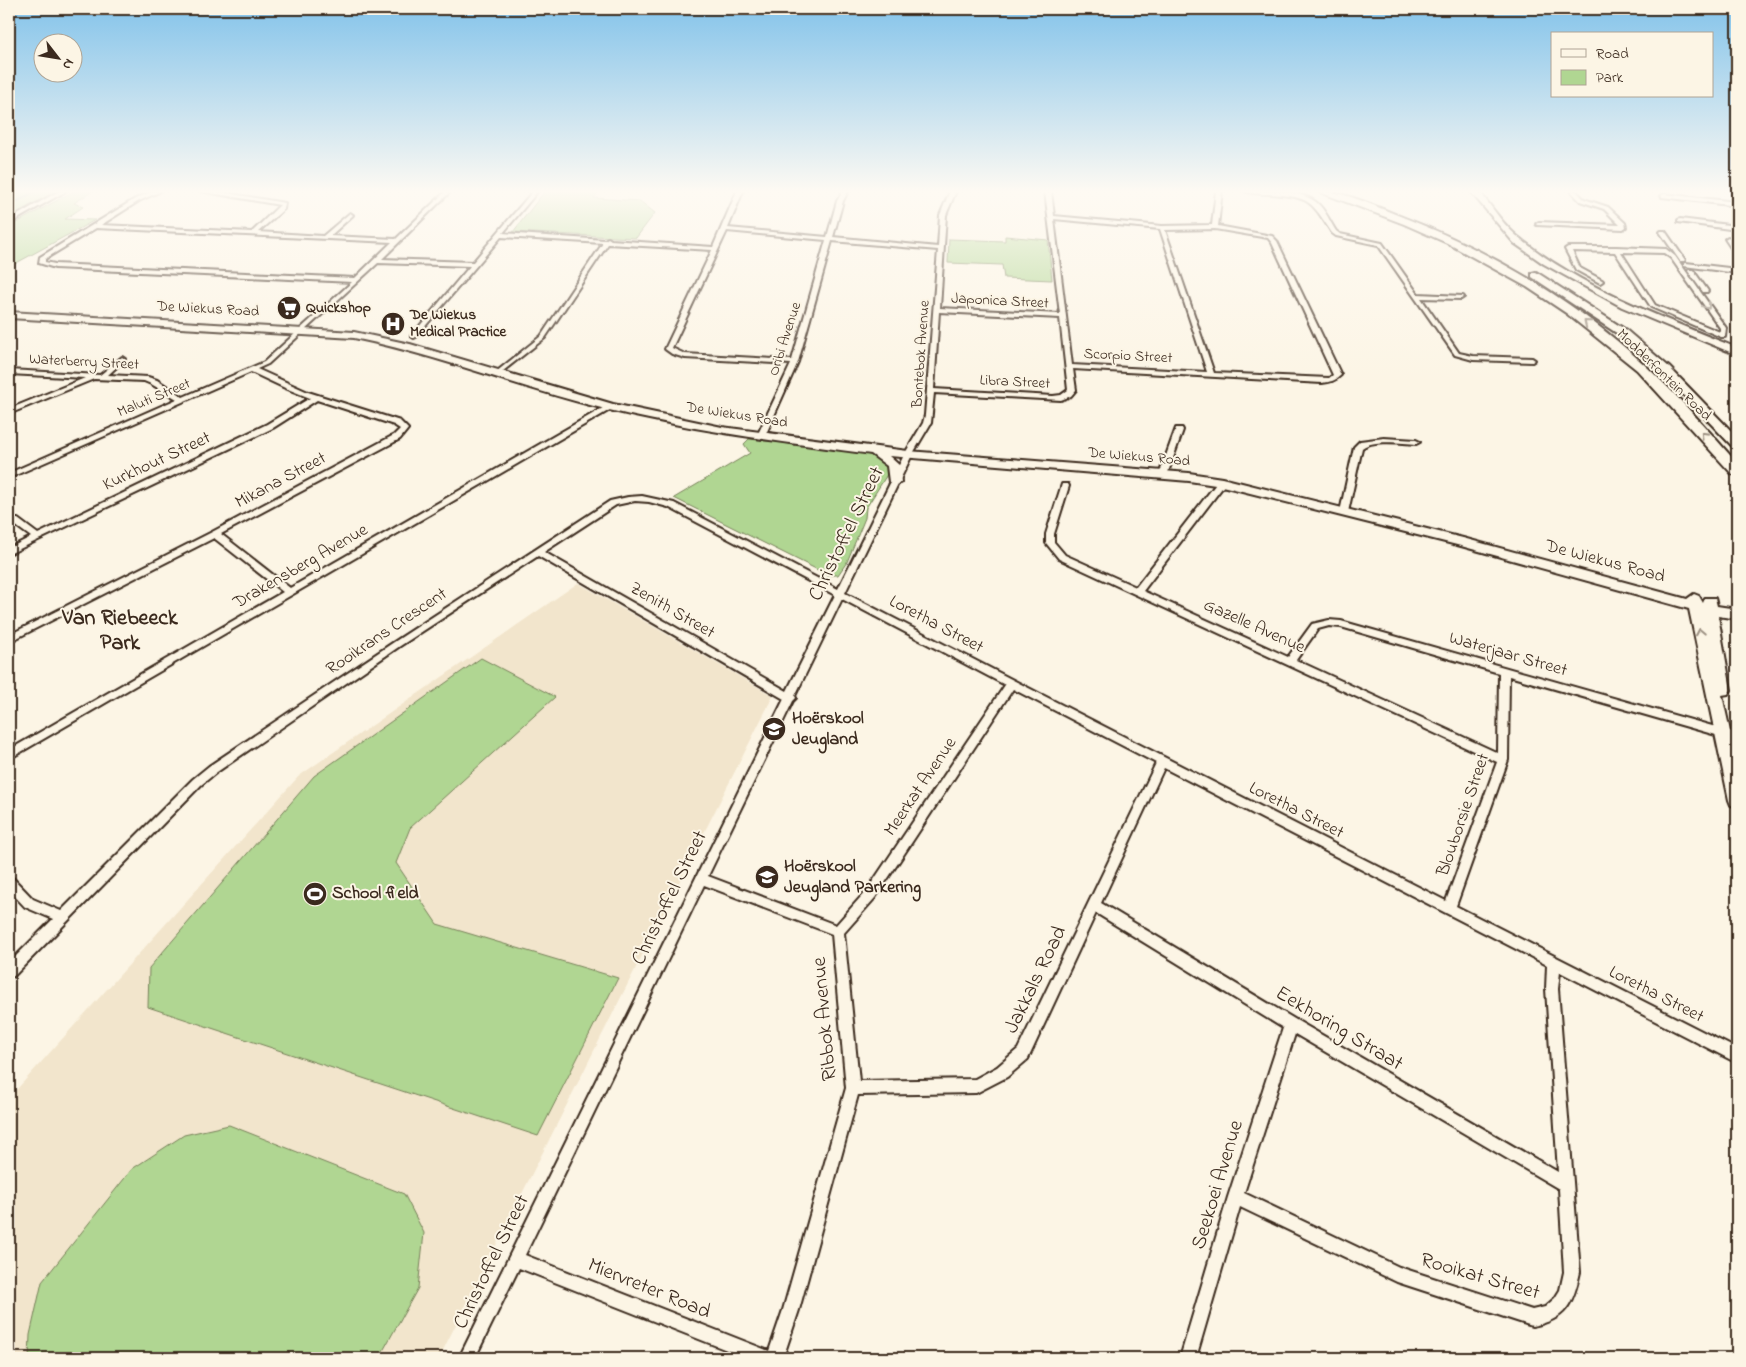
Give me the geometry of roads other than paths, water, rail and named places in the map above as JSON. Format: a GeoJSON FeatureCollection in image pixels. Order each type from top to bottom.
{"type":"FeatureCollection","features":[{"type":"Feature","properties":{"kind":"main road","name":"Modderfontein Road"},"geometry":{"type":"LineString","coordinates":[[1476,255],[1515,275],[1581,318],[1641,369],[1737,471]]}},
{"type":"Feature","properties":{"kind":"main road","name":"Modderfontein Road"},"geometry":{"type":"LineString","coordinates":[[1498,255],[1581,303],[1622,332],[1665,369],[1737,444]]}},
{"type":"Feature","properties":{"kind":"street"},"geometry":{"type":"LineString","coordinates":[[48,255],[42,258],[42,263],[55,266],[357,280]]}},
{"type":"Feature","properties":{"kind":"street","name":"Maluti Street"},"geometry":{"type":"LineString","coordinates":[[9,476],[253,370],[271,358],[384,255]]}},
{"type":"Feature","properties":{"kind":"street"},"geometry":{"type":"LineString","coordinates":[[414,336],[482,255]]}},
{"type":"Feature","properties":{"kind":"street"},"geometry":{"type":"LineString","coordinates":[[498,373],[543,337],[598,255]]}},
{"type":"Feature","properties":{"kind":"street"},"geometry":{"type":"LineString","coordinates":[[713,255],[668,349],[685,356],[795,362]]}},
{"type":"Feature","properties":{"kind":"street","name":"Oribi Avenue"},"geometry":{"type":"LineString","coordinates":[[761,436],[795,362],[825,255]]}},
{"type":"Feature","properties":{"kind":"street","name":"Bontebok Avenue"},"geometry":{"type":"LineString","coordinates":[[908,454],[927,423],[941,255]]}},
{"type":"Feature","properties":{"kind":"street","name":"Scorpio Street"},"geometry":{"type":"LineString","coordinates":[[1055,255],[1062,316],[1071,367],[1331,380],[1336,378],[1337,370],[1281,255]]}},
{"type":"Feature","properties":{"kind":"street"},"geometry":{"type":"LineString","coordinates":[[1171,255],[1211,375]]}},
{"type":"Feature","properties":{"kind":"street"},"geometry":{"type":"LineString","coordinates":[[1389,255],[1454,352],[1467,357],[1532,360]]}},
{"type":"Feature","properties":{"kind":"street"},"geometry":{"type":"LineString","coordinates":[[1537,255],[1625,305],[1737,352]]}},
{"type":"Feature","properties":{"kind":"street"},"geometry":{"type":"LineString","coordinates":[[1571,255],[1578,270],[1600,281]]}},
{"type":"Feature","properties":{"kind":"street"},"geometry":{"type":"LineString","coordinates":[[1620,255],[1654,306],[1724,336]]}},
{"type":"Feature","properties":{"kind":"street"},"geometry":{"type":"LineString","coordinates":[[1671,255],[1723,328],[1724,336],[1717,344]]}},
{"type":"Feature","properties":{"kind":"street"},"geometry":{"type":"LineString","coordinates":[[1679,255],[1705,291]]}},
{"type":"Feature","properties":{"kind":"street"},"geometry":{"type":"LineString","coordinates":[[378,261],[474,264]]}},
{"type":"Feature","properties":{"kind":"street"},"geometry":{"type":"LineString","coordinates":[[1686,264],[1737,271]]}},
{"type":"Feature","properties":{"kind":"street"},"geometry":{"type":"LineString","coordinates":[[1416,296],[1461,297]]}},
{"type":"Feature","properties":{"kind":"street","name":"Japonica Street"},"geometry":{"type":"LineString","coordinates":[[937,310],[1062,316]]}},
{"type":"Feature","properties":{"kind":"street","name":"De Wiekus Road"},"geometry":{"type":"LineString","coordinates":[[9,315],[300,331],[378,339],[611,407],[688,424],[761,436],[908,454],[1163,475],[1222,482],[1710,604],[1737,614]]}},
{"type":"Feature","properties":{"kind":"street"},"geometry":{"type":"LineString","coordinates":[[9,412],[97,377],[122,359]]}},
{"type":"Feature","properties":{"kind":"street","name":"Libra Street"},"geometry":{"type":"LineString","coordinates":[[930,391],[1062,398],[1072,390],[1071,367]]}},
{"type":"Feature","properties":{"kind":"street","name":"Mikana Street"},"geometry":{"type":"LineString","coordinates":[[9,639],[215,534],[398,437],[404,429],[397,423],[277,383],[253,370]]}},
{"type":"Feature","properties":{"kind":"street","name":"Waterberry Street"},"geometry":{"type":"LineString","coordinates":[[9,372],[145,379],[154,382],[183,400]]}},
{"type":"Feature","properties":{"kind":"street","name":"Kurkhout Street"},"geometry":{"type":"LineString","coordinates":[[9,551],[270,426],[317,397]]}},
{"type":"Feature","properties":{"kind":"street","name":"Drakensberg Avenue"},"geometry":{"type":"LineString","coordinates":[[9,755],[611,407]]}},
{"type":"Feature","properties":{"kind":"street"},"geometry":{"type":"LineString","coordinates":[[1163,475],[1179,430]]}},
{"type":"Feature","properties":{"kind":"street"},"geometry":{"type":"LineString","coordinates":[[1344,512],[1358,447],[1363,442],[1384,440],[1416,442]]}},
{"type":"Feature","properties":{"kind":"street"},"geometry":{"type":"LineString","coordinates":[[872,449],[885,457],[893,465],[895,482]]}},
{"type":"Feature","properties":{"kind":"street","name":"Christoffel Street"},"geometry":{"type":"LineString","coordinates":[[467,1358],[791,698],[908,454]]}},
{"type":"Feature","properties":{"kind":"street"},"geometry":{"type":"LineString","coordinates":[[1137,592],[1222,482]]}},
{"type":"Feature","properties":{"kind":"street","name":"Gazelle Avenue"},"geometry":{"type":"LineString","coordinates":[[1065,486],[1050,534],[1050,543],[1055,551],[1071,562],[1503,760]]}},
{"type":"Feature","properties":{"kind":"street","name":"Rooikrans Crescent"},"geometry":{"type":"LineString","coordinates":[[9,972],[197,782],[537,552],[613,503],[625,499],[652,499],[671,505],[840,593]]}},
{"type":"Feature","properties":{"kind":"street"},"geometry":{"type":"LineString","coordinates":[[15,521],[37,537]]}},
{"type":"Feature","properties":{"kind":"street"},"geometry":{"type":"LineString","coordinates":[[215,534],[289,592]]}},
{"type":"Feature","properties":{"kind":"street","name":"Zenith Street"},"geometry":{"type":"LineString","coordinates":[[537,552],[791,698]]}},
{"type":"Feature","properties":{"kind":"street","name":"Loretha Street"},"geometry":{"type":"LineString","coordinates":[[840,593],[1011,684],[1737,1056]]}},
{"type":"Feature","properties":{"kind":"street"},"geometry":{"type":"LineString","coordinates":[[1694,600],[1737,752]]}},
{"type":"Feature","properties":{"kind":"street"},"geometry":{"type":"LineString","coordinates":[[1710,604],[1731,736],[1737,800]]}},
{"type":"Feature","properties":{"kind":"street","name":"De Wiekus Road"},"geometry":{"type":"LineString","coordinates":[[1710,604],[1737,605]]}},
{"type":"Feature","properties":{"kind":"street","name":"Waterjaar Street"},"geometry":{"type":"LineString","coordinates":[[1290,661],[1310,630],[1315,626],[1329,623],[1341,624],[1731,736]]}},
{"type":"Feature","properties":{"kind":"street","name":"Blouborsie Street"},"geometry":{"type":"LineString","coordinates":[[1449,909],[1503,760],[1504,671]]}},
{"type":"Feature","properties":{"kind":"street","name":"Meerkat Avenue"},"geometry":{"type":"LineString","coordinates":[[838,931],[871,894],[1011,684]]}},
{"type":"Feature","properties":{"kind":"street","name":"Jakkals Road"},"geometry":{"type":"LineString","coordinates":[[853,1088],[976,1086],[1002,1072],[1023,1054],[1162,761]]}},
{"type":"Feature","properties":{"kind":"street","name":"Ribbok Avenue"},"geometry":{"type":"LineString","coordinates":[[702,879],[838,931],[853,1088],[791,1310],[775,1358]]}},
{"type":"Feature","properties":{"kind":"street"},"geometry":{"type":"LineString","coordinates":[[9,882],[29,903],[63,917]]}},
{"type":"Feature","properties":{"kind":"street","name":"Eekhoring Straat"},"geometry":{"type":"LineString","coordinates":[[1094,905],[1291,1025],[1566,1185]]}},
{"type":"Feature","properties":{"kind":"street","name":"Rooikat Street"},"geometry":{"type":"LineString","coordinates":[[1235,1197],[1397,1274],[1532,1318],[1545,1317],[1558,1310],[1567,1295],[1572,1272],[1552,989],[1554,962]]}},
{"type":"Feature","properties":{"kind":"street","name":"Seekoei Avenue"},"geometry":{"type":"LineString","coordinates":[[1188,1358],[1235,1197],[1291,1025]]}},
{"type":"Feature","properties":{"kind":"street","name":"Miervreter Road"},"geometry":{"type":"LineString","coordinates":[[516,1259],[766,1358]]}},
{"type":"Feature","properties":{"kind":"place","name":"Quickshop"},"geometry":{"type":"Point","coordinates":[289,308]}},
{"type":"Feature","properties":{"kind":"place","name":"De Wiekus Medical Practice"},"geometry":{"type":"Point","coordinates":[393,324]}},
{"type":"Feature","properties":{"kind":"place","name":"Hoërskool Jeugland"},"geometry":{"type":"Point","coordinates":[774,729]}},
{"type":"Feature","properties":{"kind":"place","name":"Hoërskool Jeugland Parkering"},"geometry":{"type":"Point","coordinates":[767,877]}},
{"type":"Feature","properties":{"kind":"place","name":"School field"},"geometry":{"type":"Point","coordinates":[315,894]}},
{"type":"Feature","properties":{"kind":"district","name":"Van Riebeeck Park"},"geometry":{"type":"Point","coordinates":[120,632]}}]}
